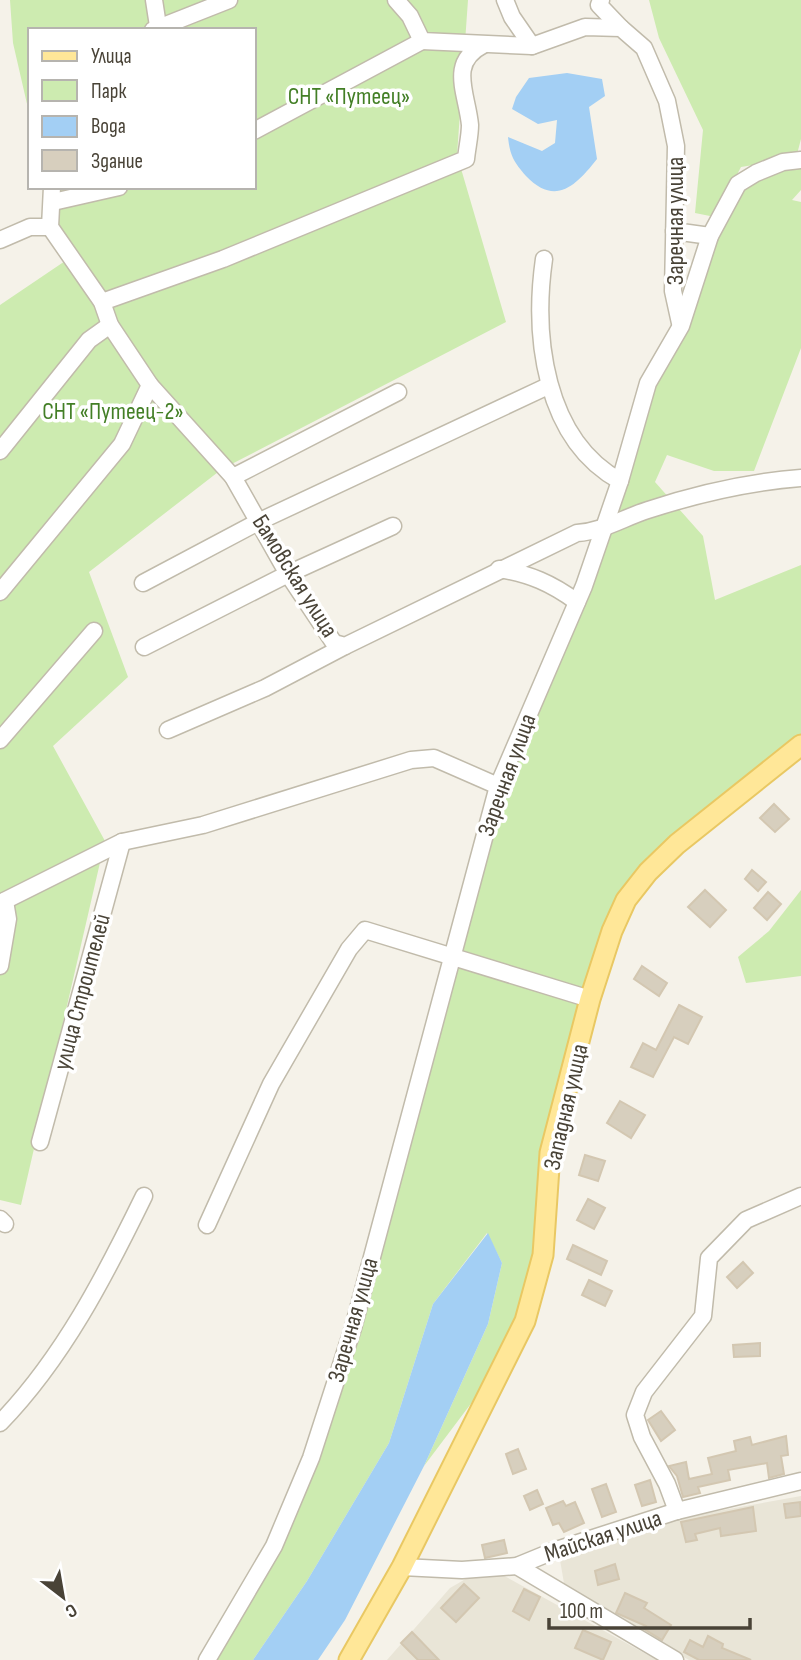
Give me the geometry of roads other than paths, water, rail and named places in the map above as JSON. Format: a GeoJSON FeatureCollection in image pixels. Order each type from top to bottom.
{"type":"FeatureCollection","features":[{"type":"Feature","properties":{"kind":"main road","name":"Западная улица"},"geometry":{"type":"LineString","coordinates":[[349,1660],[402,1567],[528,1311],[543,1255],[550,1153],[590,999],[612,931],[626,900],[648,872],[677,844],[801,745]]}},
{"type":"Feature","properties":{"kind":"street"},"geometry":{"type":"LineString","coordinates":[[154,0],[155,28],[229,0]]}},
{"type":"Feature","properties":{"kind":"street"},"geometry":{"type":"LineString","coordinates":[[396,0],[410,16],[422,41]]}},
{"type":"Feature","properties":{"kind":"street"},"geometry":{"type":"LineString","coordinates":[[505,0],[512,17],[532,46]]}},
{"type":"Feature","properties":{"kind":"street","name":"Заречная улица"},"geometry":{"type":"LineString","coordinates":[[207,1660],[274,1546],[311,1458],[353,1328],[450,957],[498,786],[577,602],[600,531],[620,481],[648,383],[681,326],[673,291],[676,146],[667,101],[644,48],[597,2]]}},
{"type":"Feature","properties":{"kind":"street"},"geometry":{"type":"LineString","coordinates":[[256,130],[422,41],[532,46],[585,27],[621,28]]}},
{"type":"Feature","properties":{"kind":"street"},"geometry":{"type":"LineString","coordinates":[[103,302],[223,259],[466,159],[470,126],[460,71],[465,59],[483,45]]}},
{"type":"Feature","properties":{"kind":"street"},"geometry":{"type":"LineString","coordinates":[[681,326],[709,236],[738,184],[765,169],[801,160]]}},
{"type":"Feature","properties":{"kind":"street"},"geometry":{"type":"LineString","coordinates":[[0,240],[30,227],[50,227],[53,195],[102,189]]}},
{"type":"Feature","properties":{"kind":"street","name":"Бамовская улица"},"geometry":{"type":"LineString","coordinates":[[50,227],[103,302],[110,325],[150,385],[233,477],[288,574],[334,643],[345,646],[577,533],[600,531],[645,511],[695,496],[801,478]]}},
{"type":"Feature","properties":{"kind":"street"},"geometry":{"type":"LineString","coordinates":[[674,231],[709,236]]}},
{"type":"Feature","properties":{"kind":"street"},"geometry":{"type":"LineString","coordinates":[[544,259],[539,289],[548,386],[560,417],[579,445],[603,472],[620,481]]}},
{"type":"Feature","properties":{"kind":"street"},"geometry":{"type":"LineString","coordinates":[[0,451],[89,340],[110,325]]}},
{"type":"Feature","properties":{"kind":"street"},"geometry":{"type":"LineString","coordinates":[[0,592],[122,444],[150,385]]}},
{"type":"Feature","properties":{"kind":"street"},"geometry":{"type":"LineString","coordinates":[[143,583],[260,521],[548,386]]}},
{"type":"Feature","properties":{"kind":"street"},"geometry":{"type":"LineString","coordinates":[[233,477],[398,392]]}},
{"type":"Feature","properties":{"kind":"street"},"geometry":{"type":"LineString","coordinates":[[144,647],[288,574],[393,526]]}},
{"type":"Feature","properties":{"kind":"street"},"geometry":{"type":"LineString","coordinates":[[499,569],[529,574],[550,583],[577,602]]}},
{"type":"Feature","properties":{"kind":"street"},"geometry":{"type":"LineString","coordinates":[[0,740],[94,631]]}},
{"type":"Feature","properties":{"kind":"street"},"geometry":{"type":"LineString","coordinates":[[168,730],[276,683],[345,646]]}},
{"type":"Feature","properties":{"kind":"street"},"geometry":{"type":"LineString","coordinates":[[0,966],[8,919],[2,902],[122,842],[204,825],[411,760],[434,758],[498,786]]}},
{"type":"Feature","properties":{"kind":"street","name":"улица Строителей"},"geometry":{"type":"LineString","coordinates":[[40,1142],[122,842]]}},
{"type":"Feature","properties":{"kind":"street"},"geometry":{"type":"LineString","coordinates":[[207,1225],[271,1084],[349,949],[365,930],[590,999]]}},
{"type":"Feature","properties":{"kind":"street"},"geometry":{"type":"LineString","coordinates":[[0,1423],[20,1402],[96,1293],[144,1196]]}},
{"type":"Feature","properties":{"kind":"street"},"geometry":{"type":"LineString","coordinates":[[677,1511],[667,1484],[642,1437],[635,1415],[644,1392],[703,1316],[709,1258],[746,1220],[801,1196]]}},
{"type":"Feature","properties":{"kind":"street","name":"Майская улица"},"geometry":{"type":"LineString","coordinates":[[402,1567],[462,1570],[517,1566],[556,1550],[677,1511],[801,1481]]}},
{"type":"Feature","properties":{"kind":"street"},"geometry":{"type":"LineString","coordinates":[[517,1566],[675,1660]]}},
{"type":"Feature","properties":{"kind":"water"},"geometry":{"type":"Polygon","coordinates":[[[567,73],[602,79],[605,96],[589,107],[597,159],[573,185],[555,191],[546,190],[536,185],[518,167],[511,154],[508,137],[542,151],[555,143],[557,120],[538,124],[512,109],[516,97],[529,78],[567,73]]]}},
{"type":"Feature","properties":{"kind":"water"},"geometry":{"type":"Polygon","coordinates":[[[488,1233],[502,1263],[488,1324],[424,1466],[345,1620],[318,1660],[253,1660],[307,1581],[389,1443],[433,1304],[488,1233]]]}},
{"type":"Feature","properties":{"kind":"park label","name":"СНТ «Путеец»"},"geometry":{"type":"Point","coordinates":[349,96]}},
{"type":"Feature","properties":{"kind":"park label","name":"СНТ «Путеец-2»"},"geometry":{"type":"Point","coordinates":[113,411]}}]}
